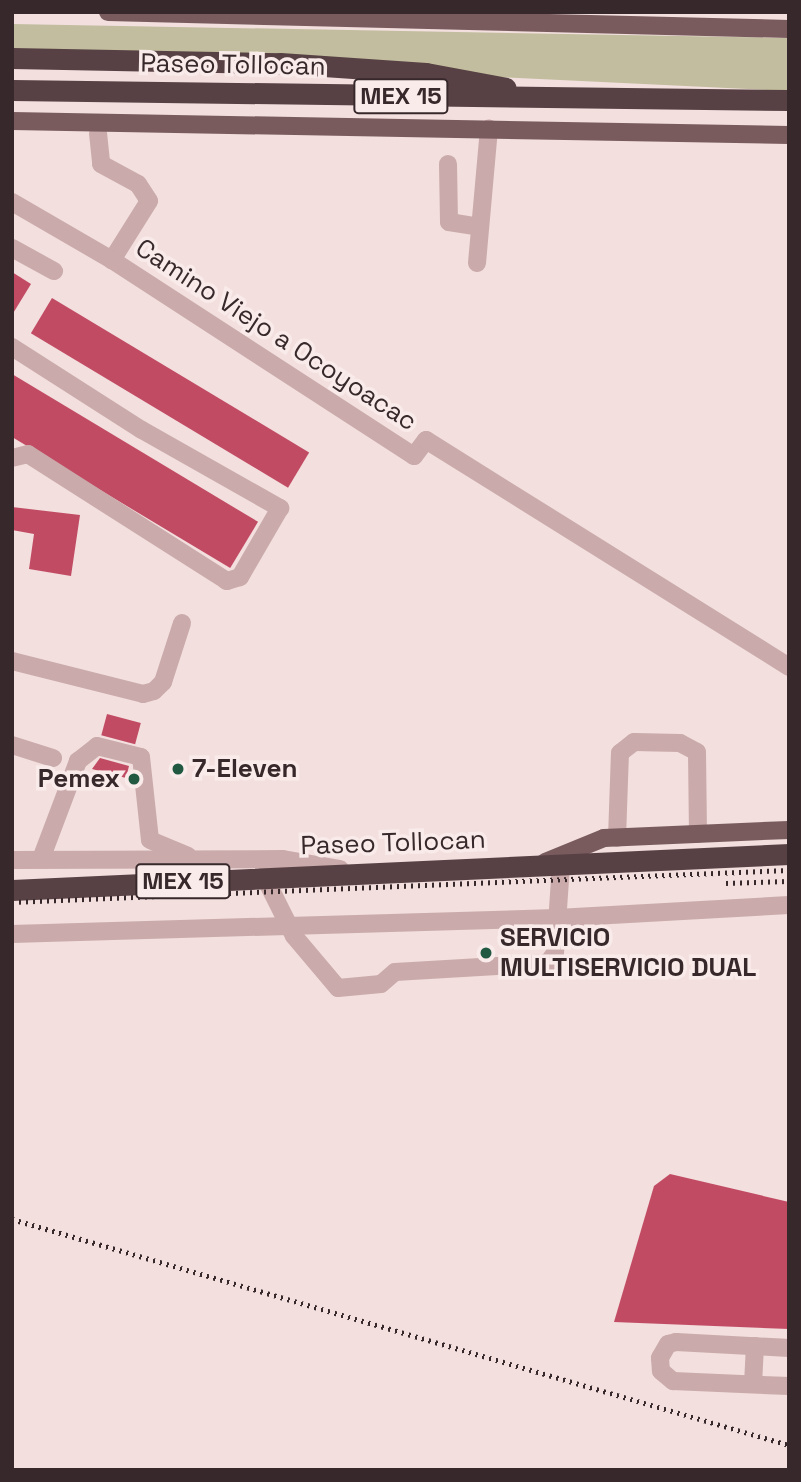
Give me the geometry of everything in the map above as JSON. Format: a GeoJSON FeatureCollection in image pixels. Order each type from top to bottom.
{"type":"FeatureCollection","features":[{"type":"Feature","properties":{"kind":"highway"},"geometry":{"type":"LineString","coordinates":[[12,58],[294,64],[426,73],[556,97]]}},
{"type":"Feature","properties":{"kind":"highway","name":"Paseo Tollocan"},"geometry":{"type":"LineString","coordinates":[[12,90],[789,100]]}},
{"type":"Feature","properties":{"kind":"highway","name":"Paseo Tollocan"},"geometry":{"type":"LineString","coordinates":[[12,890],[784,853]]}},
{"type":"Feature","properties":{"kind":"main road"},"geometry":{"type":"LineString","coordinates":[[108,12],[789,29]]}},
{"type":"Feature","properties":{"kind":"main road"},"geometry":{"type":"LineString","coordinates":[[12,121],[789,135]]}},
{"type":"Feature","properties":{"kind":"main road"},"geometry":{"type":"LineString","coordinates":[[538,865],[604,838],[789,830]]}},
{"type":"Feature","properties":{"kind":"street"},"geometry":{"type":"LineString","coordinates":[[477,263],[489,129]]}},
{"type":"Feature","properties":{"kind":"street"},"geometry":{"type":"LineString","coordinates":[[98,134],[101,164],[138,184],[149,201],[112,260]]}},
{"type":"Feature","properties":{"kind":"street"},"geometry":{"type":"LineString","coordinates":[[448,164],[449,222],[480,227]]}},
{"type":"Feature","properties":{"kind":"street","name":"Camino Viejo a Ocoyoacac"},"geometry":{"type":"LineString","coordinates":[[12,202],[112,260],[414,456],[426,440],[789,667]]}},
{"type":"Feature","properties":{"kind":"street"},"geometry":{"type":"LineString","coordinates":[[12,248],[54,271]]}},
{"type":"Feature","properties":{"kind":"street"},"geometry":{"type":"LineString","coordinates":[[12,347],[142,430],[280,508],[240,578],[227,581],[28,454],[12,458]]}},
{"type":"Feature","properties":{"kind":"street"},"geometry":{"type":"LineString","coordinates":[[12,662],[143,694],[154,691],[163,682],[182,623]]}},
{"type":"Feature","properties":{"kind":"street"},"geometry":{"type":"LineString","coordinates":[[617,838],[620,753],[634,742],[680,743],[697,752],[698,834]]}},
{"type":"Feature","properties":{"kind":"street"},"geometry":{"type":"LineString","coordinates":[[12,745],[53,758]]}},
{"type":"Feature","properties":{"kind":"street"},"geometry":{"type":"LineString","coordinates":[[41,859],[78,761],[97,746],[141,757],[150,840],[175,853],[209,861]]}},
{"type":"Feature","properties":{"kind":"street"},"geometry":{"type":"LineString","coordinates":[[12,860],[284,859],[354,872]]}},
{"type":"Feature","properties":{"kind":"street"},"geometry":{"type":"LineString","coordinates":[[264,876],[306,954],[338,988],[380,984],[395,972],[548,963],[555,953],[561,864]]}},
{"type":"Feature","properties":{"kind":"street"},"geometry":{"type":"LineString","coordinates":[[12,934],[557,918],[789,905]]}},
{"type":"Feature","properties":{"kind":"street"},"geometry":{"type":"LineString","coordinates":[[789,1348],[676,1342],[667,1344],[660,1358],[661,1371],[673,1381],[789,1386]]}},
{"type":"Feature","properties":{"kind":"street"},"geometry":{"type":"LineString","coordinates":[[753,1384],[755,1346]]}},
{"type":"Feature","properties":{"kind":"shaded area"},"geometry":{"type":"Polygon","coordinates":[[[12,24],[789,38],[789,91],[12,54],[12,24]]]}},
{"type":"Feature","properties":{"kind":"building"},"geometry":{"type":"Polygon","coordinates":[[[12,272],[31,284],[12,315],[12,272]]]}},
{"type":"Feature","properties":{"kind":"building"},"geometry":{"type":"Polygon","coordinates":[[[52,298],[309,453],[288,488],[31,333],[52,298]]]}},
{"type":"Feature","properties":{"kind":"building"},"geometry":{"type":"Polygon","coordinates":[[[12,374],[258,522],[230,568],[12,437],[12,374]]]}},
{"type":"Feature","properties":{"kind":"building"},"geometry":{"type":"Polygon","coordinates":[[[12,507],[80,515],[71,576],[29,569],[34,534],[12,530],[12,507]]]}},
{"type":"Feature","properties":{"kind":"building"},"geometry":{"type":"Polygon","coordinates":[[[107,714],[141,723],[135,744],[101,735],[107,714]]]}},
{"type":"Feature","properties":{"kind":"building"},"geometry":{"type":"Polygon","coordinates":[[[100,758],[129,766],[126,778],[92,769],[100,758]]]}},
{"type":"Feature","properties":{"kind":"building"},"geometry":{"type":"Polygon","coordinates":[[[670,1174],[789,1202],[789,1329],[614,1322],[654,1186],[670,1174]]]}},
{"type":"Feature","properties":{"kind":"railway"},"geometry":{"type":"LineString","coordinates":[[12,902],[789,870]]}},
{"type":"Feature","properties":{"kind":"railway"},"geometry":{"type":"LineString","coordinates":[[726,883],[789,881]]}},
{"type":"Feature","properties":{"kind":"railway"},"geometry":{"type":"LineString","coordinates":[[12,1219],[789,1445]]}},
{"type":"Feature","properties":{"kind":"place","name":"7-Eleven"},"geometry":{"type":"Point","coordinates":[178,769]}},
{"type":"Feature","properties":{"kind":"place","name":"Pemex"},"geometry":{"type":"Point","coordinates":[134,779]}},
{"type":"Feature","properties":{"kind":"place","name":"SERVICIO MULTISERVICIO DUAL"},"geometry":{"type":"Point","coordinates":[486,953]}}]}
